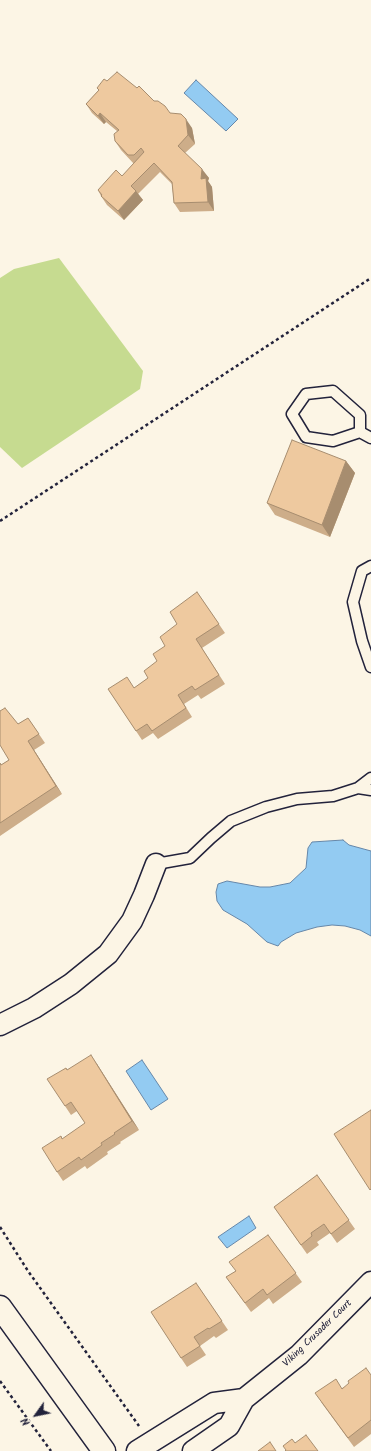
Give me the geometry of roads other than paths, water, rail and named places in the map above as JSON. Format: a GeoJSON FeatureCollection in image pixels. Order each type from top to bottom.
{"type":"FeatureCollection","features":[{"type":"Feature","properties":{"kind":"street"},"geometry":{"type":"LineString","coordinates":[[0,1025],[34,1008],[64,988],[108,954],[132,921],[156,864]]}},
{"type":"Feature","properties":{"kind":"street","name":"Viking Crusader Court"},"geometry":{"type":"LineString","coordinates":[[193,1451],[229,1426],[244,1399],[299,1355],[371,1282]]}},
{"type":"Feature","properties":{"kind":"street"},"geometry":{"type":"LineString","coordinates":[[0,1307],[104,1451]]}},
{"type":"Feature","properties":{"kind":"street"},"geometry":{"type":"LineString","coordinates":[[144,1447],[214,1403],[244,1399]]}},
{"type":"Feature","properties":{"kind":"lane"},"geometry":{"type":"LineString","coordinates":[[360,432],[360,415],[334,391],[306,394],[292,414],[306,437],[332,441],[360,432],[371,438]]}},
{"type":"Feature","properties":{"kind":"lane"},"geometry":{"type":"LineString","coordinates":[[371,566],[362,571],[353,602],[362,641],[371,667]]}},
{"type":"Feature","properties":{"kind":"lane"},"geometry":{"type":"LineString","coordinates":[[156,864],[190,858],[231,821],[266,807],[297,799],[333,796],[358,788],[371,778]]}},
{"type":"Feature","properties":{"kind":"lane"},"geometry":{"type":"LineString","coordinates":[[358,788],[371,790]]}},
{"type":"Feature","properties":{"kind":"water"},"geometry":{"type":"Polygon","coordinates":[[[196,80],[238,119],[226,131],[184,93],[196,80]]]}},
{"type":"Feature","properties":{"kind":"water"},"geometry":{"type":"Polygon","coordinates":[[[343,840],[349,845],[371,851],[371,936],[360,930],[345,926],[332,925],[317,927],[296,933],[281,942],[278,946],[267,942],[247,924],[223,910],[217,901],[216,892],[218,884],[227,881],[260,887],[270,887],[290,883],[306,868],[308,848],[312,842],[343,840]]]}},
{"type":"Feature","properties":{"kind":"water"},"geometry":{"type":"Polygon","coordinates":[[[142,1060],[168,1099],[151,1110],[126,1071],[142,1060]]]}},
{"type":"Feature","properties":{"kind":"water"},"geometry":{"type":"Polygon","coordinates":[[[249,1216],[256,1228],[227,1248],[218,1237],[249,1216]]]}}]}
